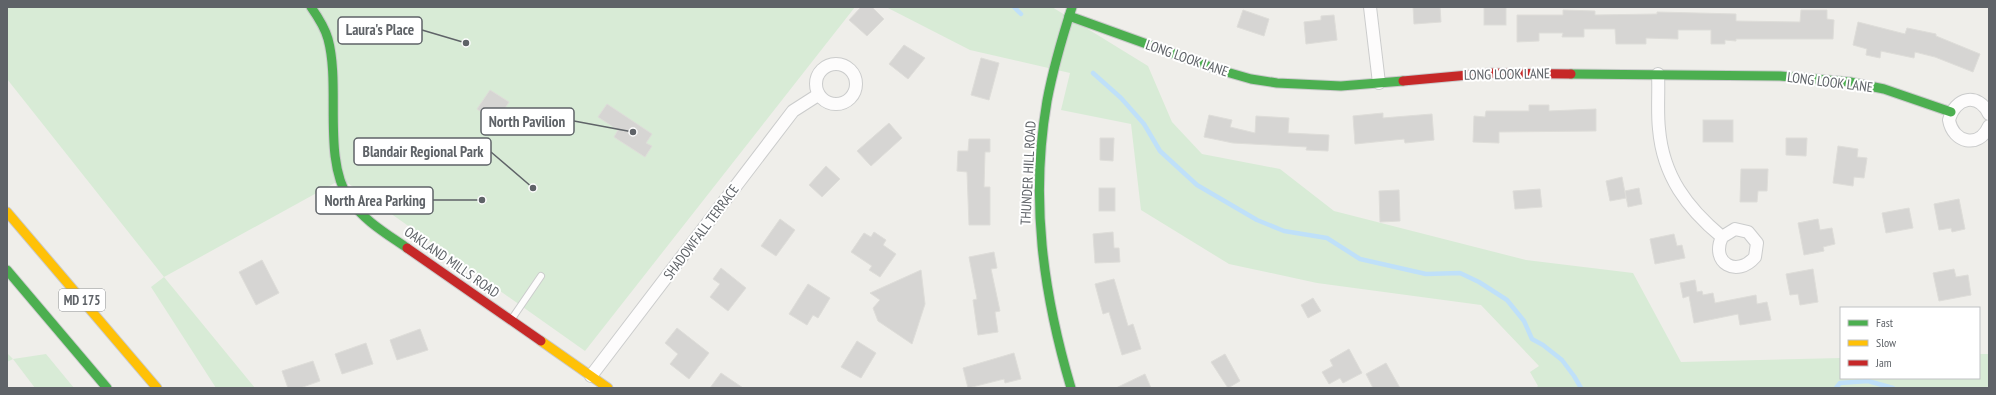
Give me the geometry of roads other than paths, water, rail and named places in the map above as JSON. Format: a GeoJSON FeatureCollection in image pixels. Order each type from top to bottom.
{"type":"FeatureCollection","features":[{"type":"Feature","properties":{"kind":"street","name":"OAKLAND MILLS ROAD"},"geometry":{"type":"LineString","coordinates":[[311,7],[321,21],[328,39],[331,59],[336,158],[340,177],[346,193],[355,207],[367,220],[608,388]]}},
{"type":"Feature","properties":{"kind":"street","name":"THUNDER HILL ROAD"},"geometry":{"type":"LineString","coordinates":[[1072,7],[1058,50],[1048,94],[1043,125],[1038,202],[1040,238],[1048,298],[1058,347],[1072,388]]}},
{"type":"Feature","properties":{"kind":"street"},"geometry":{"type":"LineString","coordinates":[[1370,7],[1379,83]]}},
{"type":"Feature","properties":{"kind":"street","name":"LONG LOOK LANE"},"geometry":{"type":"LineString","coordinates":[[1069,16],[1216,69],[1251,79],[1277,83],[1341,86],[1490,73],[1780,76],[1850,82],[1884,89],[1951,112]]}},
{"type":"Feature","properties":{"kind":"street"},"geometry":{"type":"LineString","coordinates":[[1658,74],[1659,129],[1662,150],[1668,169],[1692,210],[1722,237]]}},
{"type":"Feature","properties":{"kind":"street","name":"SHADOWFALL TERRACE"},"geometry":{"type":"LineString","coordinates":[[591,376],[793,111],[818,94]]}},
{"type":"Feature","properties":{"kind":"street"},"geometry":{"type":"LineString","coordinates":[[1989,114],[1985,107],[1972,100],[1960,102],[1951,112],[1949,120],[1950,127],[1960,138],[1974,140],[1982,137],[1989,126]]}},
{"type":"Feature","properties":{"kind":"street","name":"MD 175"},"geometry":{"type":"LineString","coordinates":[[7,212],[157,388]]}},
{"type":"Feature","properties":{"kind":"street","name":"MD 175"},"geometry":{"type":"LineString","coordinates":[[7,270],[107,388]]}},
{"type":"Feature","properties":{"kind":"lane"},"geometry":{"type":"LineString","coordinates":[[511,320],[542,276]]}},
{"type":"Feature","properties":{"kind":"waterway"},"geometry":{"type":"LineString","coordinates":[[1014,7],[1021,14]]}},
{"type":"Feature","properties":{"kind":"waterway"},"geometry":{"type":"LineString","coordinates":[[1093,73],[1121,98],[1144,124],[1160,151],[1197,185],[1257,220],[1284,231],[1327,238],[1360,259],[1426,274],[1460,273],[1479,282],[1507,300],[1524,321],[1532,339],[1543,345],[1562,360],[1581,388]]}},
{"type":"Feature","properties":{"kind":"waterway"},"geometry":{"type":"LineString","coordinates":[[1836,388],[1840,383],[1868,381],[1893,388]]}},
{"type":"Feature","properties":{"kind":"place","name":"Laura's Place"},"geometry":{"type":"Point","coordinates":[466,43]}},
{"type":"Feature","properties":{"kind":"place","name":"North Pavilion"},"geometry":{"type":"Point","coordinates":[633,132]}},
{"type":"Feature","properties":{"kind":"place","name":"Blandair Regional Park"},"geometry":{"type":"Point","coordinates":[533,188]}},
{"type":"Feature","properties":{"kind":"place","name":"North Area Parking"},"geometry":{"type":"Point","coordinates":[482,200]}}]}
